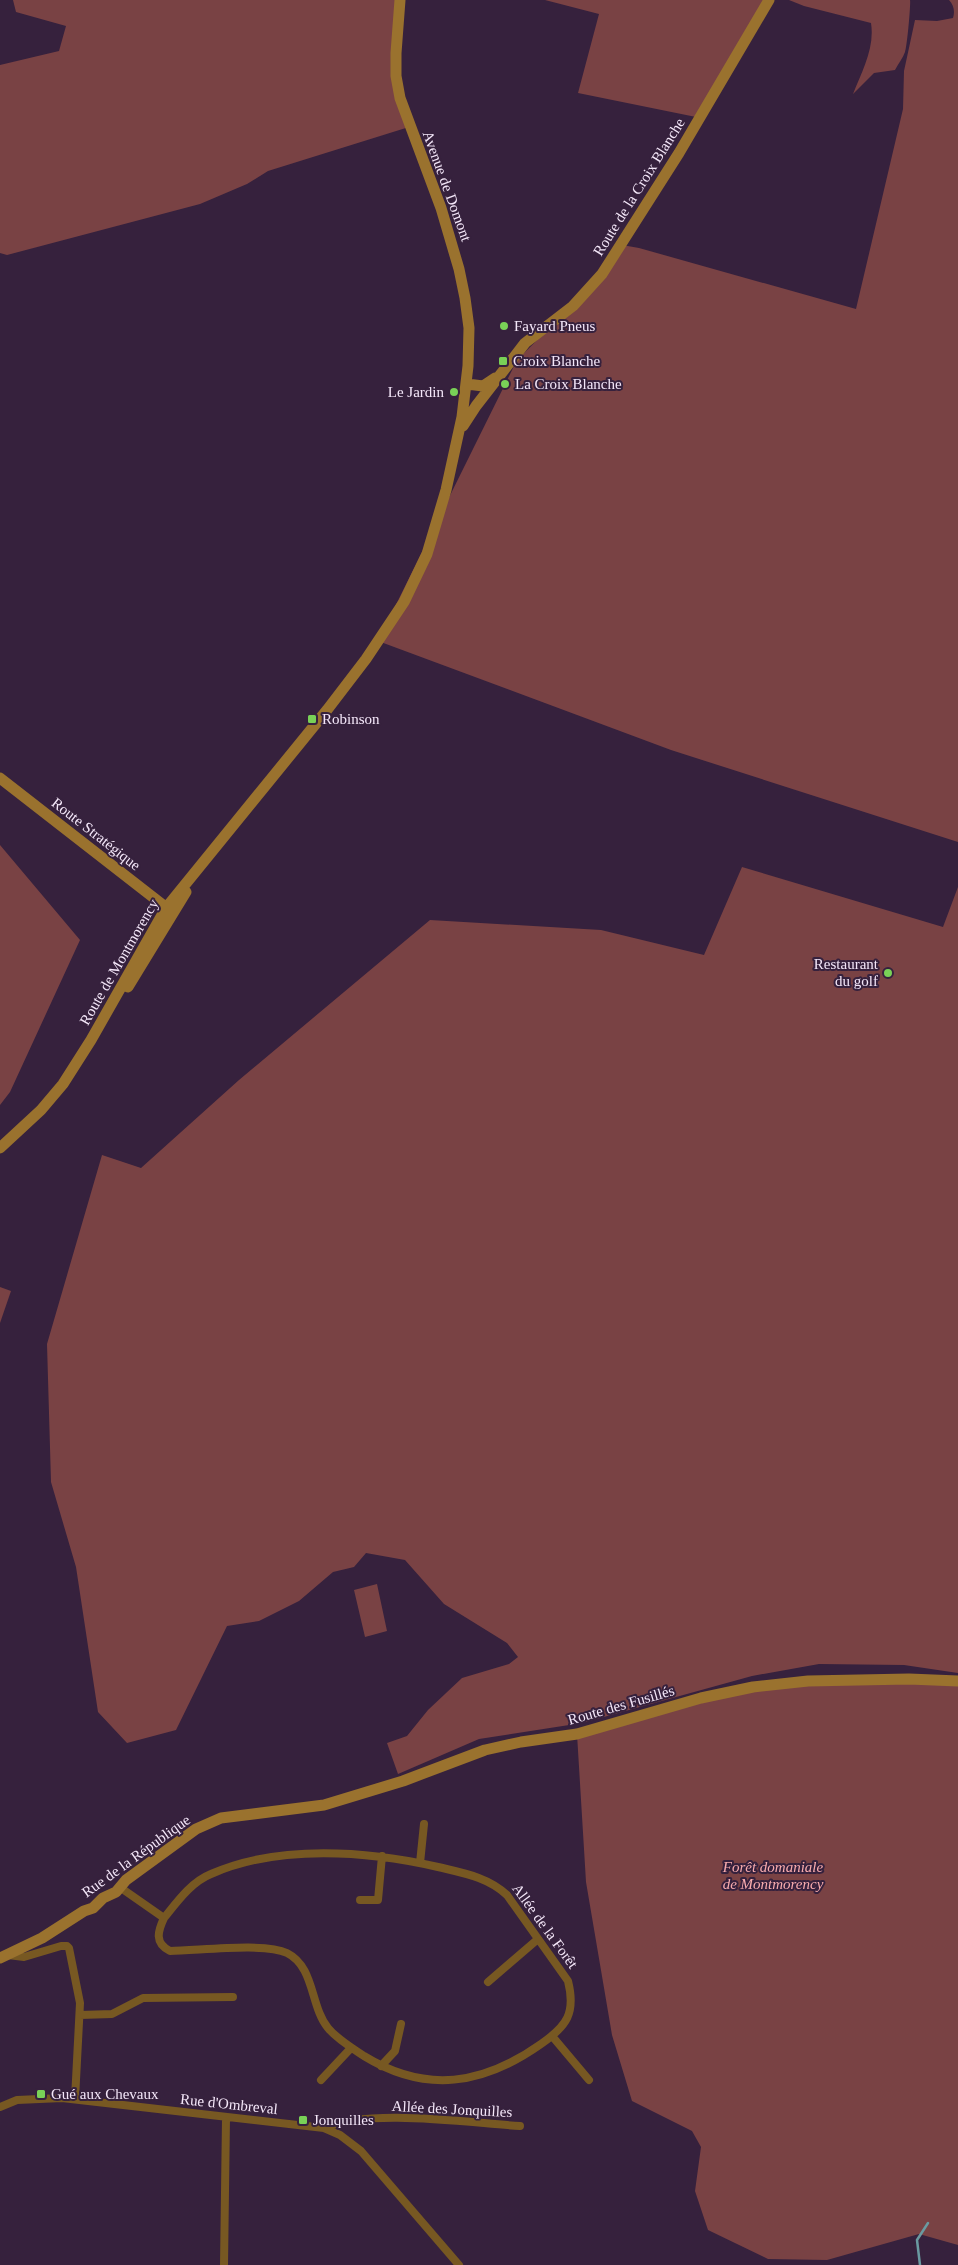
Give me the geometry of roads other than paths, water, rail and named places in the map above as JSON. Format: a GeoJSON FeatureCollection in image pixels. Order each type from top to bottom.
{"type":"FeatureCollection","features":[{"type":"Feature","properties":{"kind":"main road","name":"Avenue de Domont"},"geometry":{"type":"LineString","coordinates":[[400,0],[396,53],[396,76],[400,98],[441,208],[459,270],[468,317],[467,386],[456,444]]}},
{"type":"Feature","properties":{"kind":"main road","name":"Route de la Croix Blanche"},"geometry":{"type":"LineString","coordinates":[[506,366],[532,336],[572,306],[602,274],[679,153],[769,0]]}},
{"type":"Feature","properties":{"kind":"main road"},"geometry":{"type":"LineString","coordinates":[[485,396],[478,400],[471,398],[467,386],[485,385],[506,366]]}},
{"type":"Feature","properties":{"kind":"main road"},"geometry":{"type":"LineString","coordinates":[[456,444],[469,416],[506,366]]}},
{"type":"Feature","properties":{"kind":"main road","name":"Route de Montmorency"},"geometry":{"type":"LineString","coordinates":[[0,1148],[54,1095],[91,1040],[170,910],[212,853],[366,660],[404,602],[427,554],[440,514],[456,444]]}},
{"type":"Feature","properties":{"kind":"main road","name":"Route Stratégique"},"geometry":{"type":"LineString","coordinates":[[0,778],[170,910]]}},
{"type":"Feature","properties":{"kind":"main road","name":"Route des Fusillés"},"geometry":{"type":"LineString","coordinates":[[241,1814],[324,1805],[403,1781],[485,1750],[522,1742],[577,1734],[701,1698],[754,1687],[808,1681],[910,1679],[958,1681]]}},
{"type":"Feature","properties":{"kind":"main road","name":"Rue de la République"},"geometry":{"type":"LineString","coordinates":[[4,1957],[42,1938],[84,1911],[94,1908],[103,1898],[121,1888],[126,1880],[196,1829],[220,1818],[241,1814]]}},
{"type":"Feature","properties":{"kind":"street"},"geometry":{"type":"LineString","coordinates":[[420,1863],[424,1824]]}},
{"type":"Feature","properties":{"kind":"street","name":"Allée de la Forêt"},"geometry":{"type":"LineString","coordinates":[[334,1854],[382,1856],[420,1863],[481,1878],[498,1886],[507,1895],[568,1981],[572,2008],[564,2024],[552,2036],[517,2061],[476,2077],[453,2080],[406,2076],[381,2066],[351,2048],[328,2028],[319,2012],[304,1969],[295,1958],[274,1949],[170,1951],[162,1947],[159,1940],[158,1931],[164,1918],[184,1894],[208,1875],[231,1866],[297,1855],[334,1854]]}},
{"type":"Feature","properties":{"kind":"street"},"geometry":{"type":"LineString","coordinates":[[360,1900],[378,1900],[382,1856]]}},
{"type":"Feature","properties":{"kind":"street"},"geometry":{"type":"LineString","coordinates":[[121,1888],[164,1918]]}},
{"type":"Feature","properties":{"kind":"street"},"geometry":{"type":"LineString","coordinates":[[488,1982],[538,1939]]}},
{"type":"Feature","properties":{"kind":"street"},"geometry":{"type":"LineString","coordinates":[[4,1957],[24,1957],[67,1946],[72,1953],[80,2003],[75,2099]]}},
{"type":"Feature","properties":{"kind":"street"},"geometry":{"type":"LineString","coordinates":[[80,2015],[112,2014],[143,1998],[233,1997]]}},
{"type":"Feature","properties":{"kind":"street"},"geometry":{"type":"LineString","coordinates":[[381,2066],[396,2051],[402,2024]]}},
{"type":"Feature","properties":{"kind":"street"},"geometry":{"type":"LineString","coordinates":[[552,2036],[589,2080]]}},
{"type":"Feature","properties":{"kind":"street"},"geometry":{"type":"LineString","coordinates":[[320,2080],[351,2048]]}},
{"type":"Feature","properties":{"kind":"street","name":"Rue d'Ombreval"},"geometry":{"type":"LineString","coordinates":[[0,2107],[17,2100],[30,2098],[75,2099],[324,2128],[340,2136],[361,2151],[459,2265]]}},
{"type":"Feature","properties":{"kind":"street"},"geometry":{"type":"LineString","coordinates":[[224,2265],[226,2118]]}},
{"type":"Feature","properties":{"kind":"street","name":"Allée des Jonquilles"},"geometry":{"type":"LineString","coordinates":[[324,2128],[337,2122],[364,2118],[520,2126]]}},
{"type":"Feature","properties":{"kind":"waterway"},"geometry":{"type":"LineString","coordinates":[[920,2265],[917,2240],[928,2223]]}},
{"type":"Feature","properties":{"kind":"place","name":"Fayard Pneus"},"geometry":{"type":"Point","coordinates":[504,326]}},
{"type":"Feature","properties":{"kind":"place","name":"Croix Blanche"},"geometry":{"type":"Point","coordinates":[503,361]}},
{"type":"Feature","properties":{"kind":"place","name":"La Croix Blanche"},"geometry":{"type":"Point","coordinates":[505,384]}},
{"type":"Feature","properties":{"kind":"place","name":"Le Jardin"},"geometry":{"type":"Point","coordinates":[454,392]}},
{"type":"Feature","properties":{"kind":"place","name":"Robinson"},"geometry":{"type":"Point","coordinates":[312,719]}},
{"type":"Feature","properties":{"kind":"place","name":"Restaurant du golf"},"geometry":{"type":"Point","coordinates":[888,973]}},
{"type":"Feature","properties":{"kind":"place","name":"Gué aux Chevaux"},"geometry":{"type":"Point","coordinates":[41,2094]}},
{"type":"Feature","properties":{"kind":"place","name":"Jonquilles"},"geometry":{"type":"Point","coordinates":[303,2120]}},
{"type":"Feature","properties":{"kind":"park label","name":"Forêt domaniale de Montmorency"},"geometry":{"type":"Point","coordinates":[773,1876]}}]}
